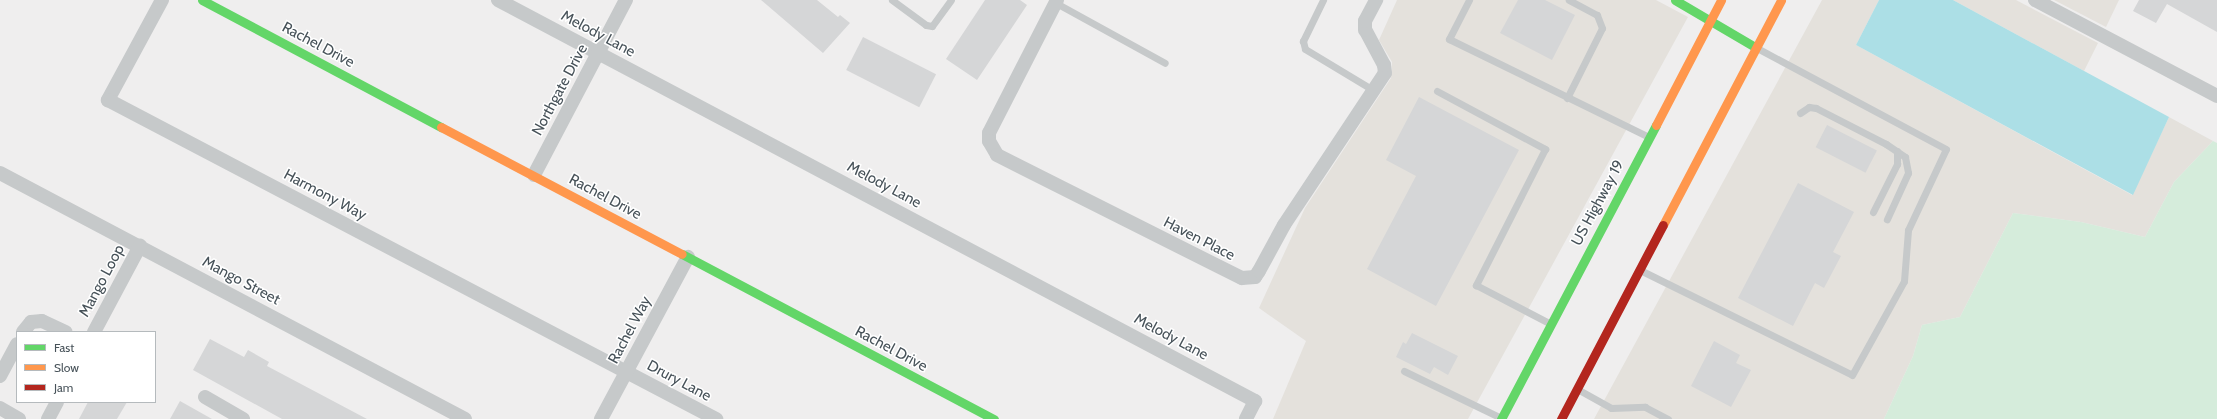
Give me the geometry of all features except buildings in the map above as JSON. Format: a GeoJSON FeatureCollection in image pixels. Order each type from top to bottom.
{"type":"FeatureCollection","features":[{"type":"Feature","properties":{"kind":"main road","name":"Rachel Drive"},"geometry":{"type":"LineString","coordinates":[[202,0],[994,419]]}},
{"type":"Feature","properties":{"kind":"main road"},"geometry":{"type":"LineString","coordinates":[[1675,0],[1711,19],[1755,47]]}},
{"type":"Feature","properties":{"kind":"main road","name":"US Highway 19"},"geometry":{"type":"LineString","coordinates":[[1501,419],[1721,0]]}},
{"type":"Feature","properties":{"kind":"main road"},"geometry":{"type":"LineString","coordinates":[[1562,419],[1755,47],[1781,0]]}},
{"type":"Feature","properties":{"kind":"street","name":"Harmony Way"},"geometry":{"type":"LineString","coordinates":[[162,0],[108,100],[627,372]]}},
{"type":"Feature","properties":{"kind":"street","name":"Melody Lane"},"geometry":{"type":"LineString","coordinates":[[498,0],[1255,401],[1246,419]]}},
{"type":"Feature","properties":{"kind":"street","name":"Northgate Drive"},"geometry":{"type":"LineString","coordinates":[[534,175],[626,0]]}},
{"type":"Feature","properties":{"kind":"street","name":"Haven Place"},"geometry":{"type":"LineString","coordinates":[[1057,2],[988,134],[989,141],[997,156],[1242,278],[1255,277],[1284,226],[1385,73],[1384,65],[1365,30],[1365,21],[1376,0]]}},
{"type":"Feature","properties":{"kind":"street"},"geometry":{"type":"LineString","coordinates":[[2035,0],[2217,96]]}},
{"type":"Feature","properties":{"kind":"street","name":"Mango Street"},"geometry":{"type":"LineString","coordinates":[[0,173],[465,419]]}},
{"type":"Feature","properties":{"kind":"street","name":"Mango Loop"},"geometry":{"type":"LineString","coordinates":[[95,331],[140,246]]}},
{"type":"Feature","properties":{"kind":"street","name":"Rachel Way"},"geometry":{"type":"LineString","coordinates":[[601,419],[688,257]]}},
{"type":"Feature","properties":{"kind":"street"},"geometry":{"type":"LineString","coordinates":[[24,331],[31,322],[42,321],[64,331]]}},
{"type":"Feature","properties":{"kind":"street"},"geometry":{"type":"LineString","coordinates":[[0,376],[16,346]]}},
{"type":"Feature","properties":{"kind":"street","name":"Drury Lane"},"geometry":{"type":"LineString","coordinates":[[627,372],[716,419]]}},
{"type":"Feature","properties":{"kind":"street"},"geometry":{"type":"LineString","coordinates":[[205,397],[243,419]]}},
{"type":"Feature","properties":{"kind":"street"},"geometry":{"type":"LineString","coordinates":[[48,419],[56,403]]}},
{"type":"Feature","properties":{"kind":"street"},"geometry":{"type":"LineString","coordinates":[[0,408],[19,419]]}},
{"type":"Feature","properties":{"kind":"lane"},"geometry":{"type":"LineString","coordinates":[[892,0],[926,25],[932,26],[951,0]]}},
{"type":"Feature","properties":{"kind":"lane"},"geometry":{"type":"LineString","coordinates":[[1323,0],[1303,41],[1305,49],[1373,90]]}},
{"type":"Feature","properties":{"kind":"lane"},"geometry":{"type":"LineString","coordinates":[[1469,0],[1449,39],[1567,98],[1649,136]]}},
{"type":"Feature","properties":{"kind":"lane"},"geometry":{"type":"LineString","coordinates":[[1567,98],[1602,28],[1598,15],[1569,0]]}},
{"type":"Feature","properties":{"kind":"lane"},"geometry":{"type":"LineString","coordinates":[[1057,2],[1165,63]]}},
{"type":"Feature","properties":{"kind":"lane"},"geometry":{"type":"LineString","coordinates":[[1640,269],[1852,375],[1904,281],[1908,230],[1946,149],[1755,47]]}},
{"type":"Feature","properties":{"kind":"lane"},"geometry":{"type":"LineString","coordinates":[[1436,91],[1545,149],[1476,285],[1551,324]]}},
{"type":"Feature","properties":{"kind":"lane"},"geometry":{"type":"LineString","coordinates":[[1800,113],[1810,107],[1816,108],[1897,151],[1905,157],[1908,173],[1887,219]]}},
{"type":"Feature","properties":{"kind":"lane"},"geometry":{"type":"LineString","coordinates":[[1873,212],[1898,164],[1897,151]]}},
{"type":"Feature","properties":{"kind":"lane"},"geometry":{"type":"LineString","coordinates":[[1404,371],[1501,419]]}},
{"type":"Feature","properties":{"kind":"lane"},"geometry":{"type":"LineString","coordinates":[[1577,389],[1611,408],[1645,407],[1668,419]]}},
{"type":"Feature","properties":{"kind":"shaded area"},"geometry":{"type":"Polygon","coordinates":[[[1397,0],[1656,0],[1688,17],[1468,419],[1273,419],[1306,341],[1259,308],[1305,208],[1391,78],[1392,62],[1379,40],[1397,0]]]}},
{"type":"Feature","properties":{"kind":"shaded area"},"geometry":{"type":"Polygon","coordinates":[[[1822,0],[1879,0],[1856,45],[2132,195],[2169,117],[2213,141],[2174,182],[2145,237],[2081,222],[2013,213],[1960,317],[1922,325],[1913,356],[1884,419],[1594,419],[1822,0]]]}},
{"type":"Feature","properties":{"kind":"shaded area"},"geometry":{"type":"Polygon","coordinates":[[[1953,0],[2016,0],[2098,43],[2084,71],[1953,0]]]}},
{"type":"Feature","properties":{"kind":"shaded area"},"geometry":{"type":"Polygon","coordinates":[[[2054,0],[2119,0],[2106,27],[2054,0]]]}},
{"type":"Feature","properties":{"kind":"green space"},"geometry":{"type":"Polygon","coordinates":[[[2213,141],[2217,143],[2217,419],[1884,419],[1913,356],[1922,325],[1960,317],[2013,213],[2081,222],[2145,237],[2174,182],[2213,141]]]}},
{"type":"Feature","properties":{"kind":"water"},"geometry":{"type":"Polygon","coordinates":[[[1879,0],[1953,0],[2169,117],[2133,195],[1856,45],[1879,0]]]}},
{"type":"Feature","properties":{"kind":"traffic: fast"},"geometry":{"type":"LineString","coordinates":[[202,0],[441,127]]}},
{"type":"Feature","properties":{"kind":"traffic: fast"},"geometry":{"type":"LineString","coordinates":[[1675,0],[1755,47]]}},
{"type":"Feature","properties":{"kind":"traffic: fast"},"geometry":{"type":"LineString","coordinates":[[1501,419],[1656,125]]}},
{"type":"Feature","properties":{"kind":"traffic: fast"},"geometry":{"type":"LineString","coordinates":[[682,254],[994,419]]}},
{"type":"Feature","properties":{"kind":"traffic: slow"},"geometry":{"type":"LineString","coordinates":[[1656,125],[1721,0]]}},
{"type":"Feature","properties":{"kind":"traffic: slow"},"geometry":{"type":"LineString","coordinates":[[1663,225],[1781,0]]}},
{"type":"Feature","properties":{"kind":"traffic: slow"},"geometry":{"type":"LineString","coordinates":[[441,127],[682,254]]}},
{"type":"Feature","properties":{"kind":"traffic: jam"},"geometry":{"type":"LineString","coordinates":[[1561,419],[1663,225]]}}]}
